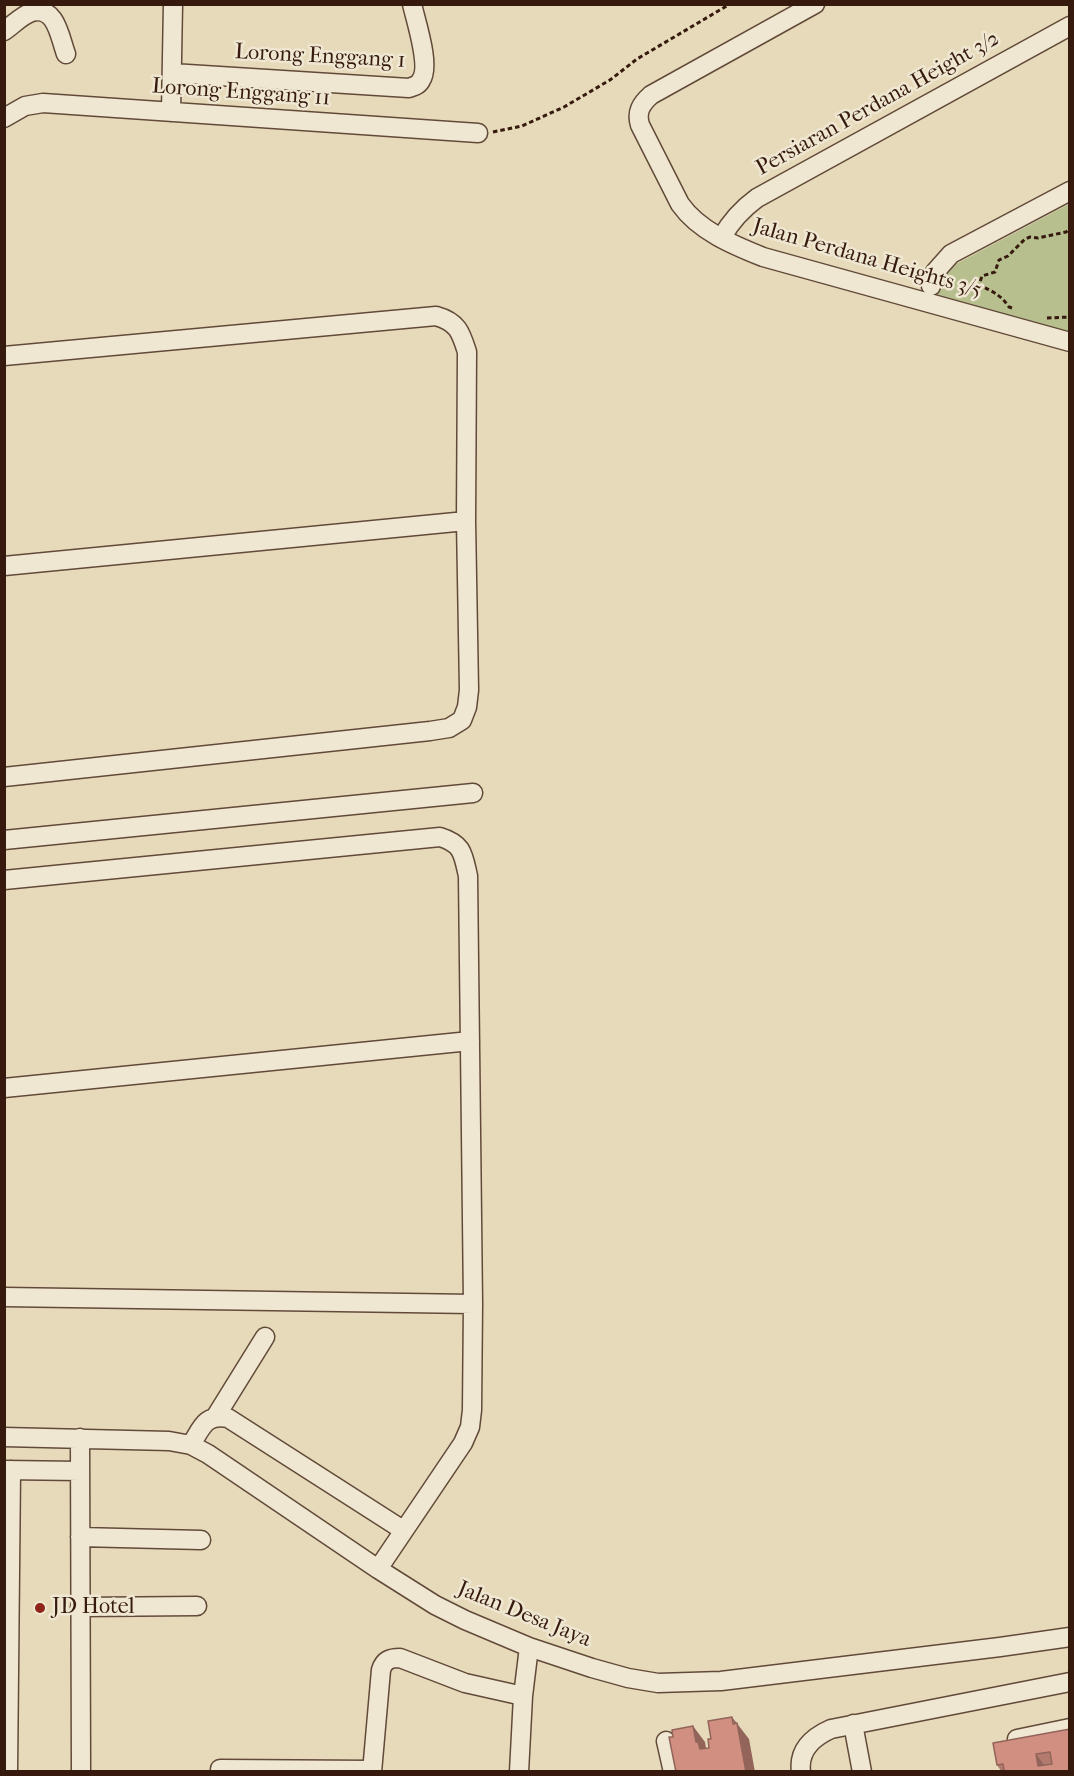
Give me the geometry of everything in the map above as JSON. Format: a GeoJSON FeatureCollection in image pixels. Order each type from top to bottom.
{"type":"FeatureCollection","features":[{"type":"Feature","properties":{"kind":"street"},"geometry":{"type":"LineString","coordinates":[[171,112],[172,4]]}},
{"type":"Feature","properties":{"kind":"street","name":"Lorong Enggang 1"},"geometry":{"type":"LineString","coordinates":[[172,73],[409,88],[416,86],[421,81],[425,63],[412,4]]}},
{"type":"Feature","properties":{"kind":"street","name":"Jalan Perdana Heights 3/5"},"geometry":{"type":"LineString","coordinates":[[815,4],[645,100],[639,110],[640,125],[687,215],[734,245],[763,257],[1070,342]]}},
{"type":"Feature","properties":{"kind":"street"},"geometry":{"type":"LineString","coordinates":[[4,31],[31,13],[47,14],[57,27],[66,54]]}},
{"type":"Feature","properties":{"kind":"street","name":"Persiaran Perdana Height 3/2"},"geometry":{"type":"LineString","coordinates":[[722,237],[744,207],[758,198],[1070,26]]}},
{"type":"Feature","properties":{"kind":"street","name":"Lorong Enggang 11"},"geometry":{"type":"LineString","coordinates":[[4,118],[25,106],[43,103],[478,133]]}},
{"type":"Feature","properties":{"kind":"street"},"geometry":{"type":"LineString","coordinates":[[931,286],[935,272],[951,254],[1070,191]]}},
{"type":"Feature","properties":{"kind":"street"},"geometry":{"type":"LineString","coordinates":[[4,356],[436,316],[458,328],[467,352],[466,520],[469,690],[467,707],[462,720],[449,728],[4,777]]}},
{"type":"Feature","properties":{"kind":"street"},"geometry":{"type":"LineString","coordinates":[[4,566],[466,520]]}},
{"type":"Feature","properties":{"kind":"street"},"geometry":{"type":"LineString","coordinates":[[4,840],[473,793]]}},
{"type":"Feature","properties":{"kind":"street"},"geometry":{"type":"LineString","coordinates":[[4,880],[440,837],[452,841],[461,850],[468,876],[472,1410],[470,1427],[463,1443],[378,1569]]}},
{"type":"Feature","properties":{"kind":"street"},"geometry":{"type":"LineString","coordinates":[[4,1088],[470,1041]]}},
{"type":"Feature","properties":{"kind":"street"},"geometry":{"type":"LineString","coordinates":[[4,1297],[473,1304]]}},
{"type":"Feature","properties":{"kind":"street"},"geometry":{"type":"LineString","coordinates":[[191,1445],[206,1421],[216,1416],[265,1337]]}},
{"type":"Feature","properties":{"kind":"street"},"geometry":{"type":"LineString","coordinates":[[216,1416],[228,1418],[403,1530]]}},
{"type":"Feature","properties":{"kind":"street","name":"Jalan Desa Jaya"},"geometry":{"type":"LineString","coordinates":[[4,1437],[169,1441],[191,1445],[435,1605],[529,1647],[592,1668],[658,1683],[721,1681],[1070,1637]]}},
{"type":"Feature","properties":{"kind":"street"},"geometry":{"type":"LineString","coordinates":[[80,1438],[81,1772]]}},
{"type":"Feature","properties":{"kind":"street"},"geometry":{"type":"LineString","coordinates":[[8,1772],[8,1470],[80,1471]]}},
{"type":"Feature","properties":{"kind":"street"},"geometry":{"type":"LineString","coordinates":[[80,1537],[201,1540]]}},
{"type":"Feature","properties":{"kind":"street"},"geometry":{"type":"LineString","coordinates":[[80,1607],[197,1606]]}},
{"type":"Feature","properties":{"kind":"street"},"geometry":{"type":"LineString","coordinates":[[519,1772],[523,1696],[529,1647]]}},
{"type":"Feature","properties":{"kind":"street"},"geometry":{"type":"LineString","coordinates":[[220,1769],[372,1771],[381,1670],[383,1663],[391,1658],[400,1658],[465,1683],[523,1696]]}},
{"type":"Feature","properties":{"kind":"street"},"geometry":{"type":"LineString","coordinates":[[801,1772],[803,1754],[809,1744],[819,1735],[831,1729],[1070,1682]]}},
{"type":"Feature","properties":{"kind":"street"},"geometry":{"type":"LineString","coordinates":[[853,1724],[862,1772]]}},
{"type":"Feature","properties":{"kind":"street"},"geometry":{"type":"LineString","coordinates":[[1017,1739],[1070,1728]]}},
{"type":"Feature","properties":{"kind":"street"},"geometry":{"type":"LineString","coordinates":[[666,1741],[673,1772]]}},
{"type":"Feature","properties":{"kind":"path"},"geometry":{"type":"LineString","coordinates":[[478,133],[515,128],[540,120],[610,80],[637,58],[730,4]]}},
{"type":"Feature","properties":{"kind":"path"},"geometry":{"type":"LineString","coordinates":[[1016,309],[1009,307],[1004,299],[995,292],[979,285],[982,276],[995,272],[999,260],[1008,256],[1025,239],[1066,232],[1070,229]]}},
{"type":"Feature","properties":{"kind":"path"},"geometry":{"type":"LineString","coordinates":[[1043,317],[1070,317]]}},
{"type":"Feature","properties":{"kind":"green space"},"geometry":{"type":"Polygon","coordinates":[[[1069,204],[1069,333],[935,297],[939,280],[956,264],[1069,204]]]}},
{"type":"Feature","properties":{"kind":"building"},"geometry":{"type":"Polygon","coordinates":[[[732,1717],[733,1724],[737,1723],[746,1772],[676,1772],[669,1737],[673,1737],[672,1730],[693,1726],[700,1749],[709,1748],[708,1739],[711,1739],[708,1721],[732,1717]]]}},
{"type":"Feature","properties":{"kind":"building"},"geometry":{"type":"Polygon","coordinates":[[[1070,1729],[1070,1772],[997,1772],[1004,1770],[1003,1764],[997,1765],[993,1743],[1070,1729]],[[1050,1752],[1036,1754],[1038,1766],[1052,1764],[1050,1752]]]}},
{"type":"Feature","properties":{"kind":"place","name":"JD Hotel"},"geometry":{"type":"Point","coordinates":[40,1608]}}]}
